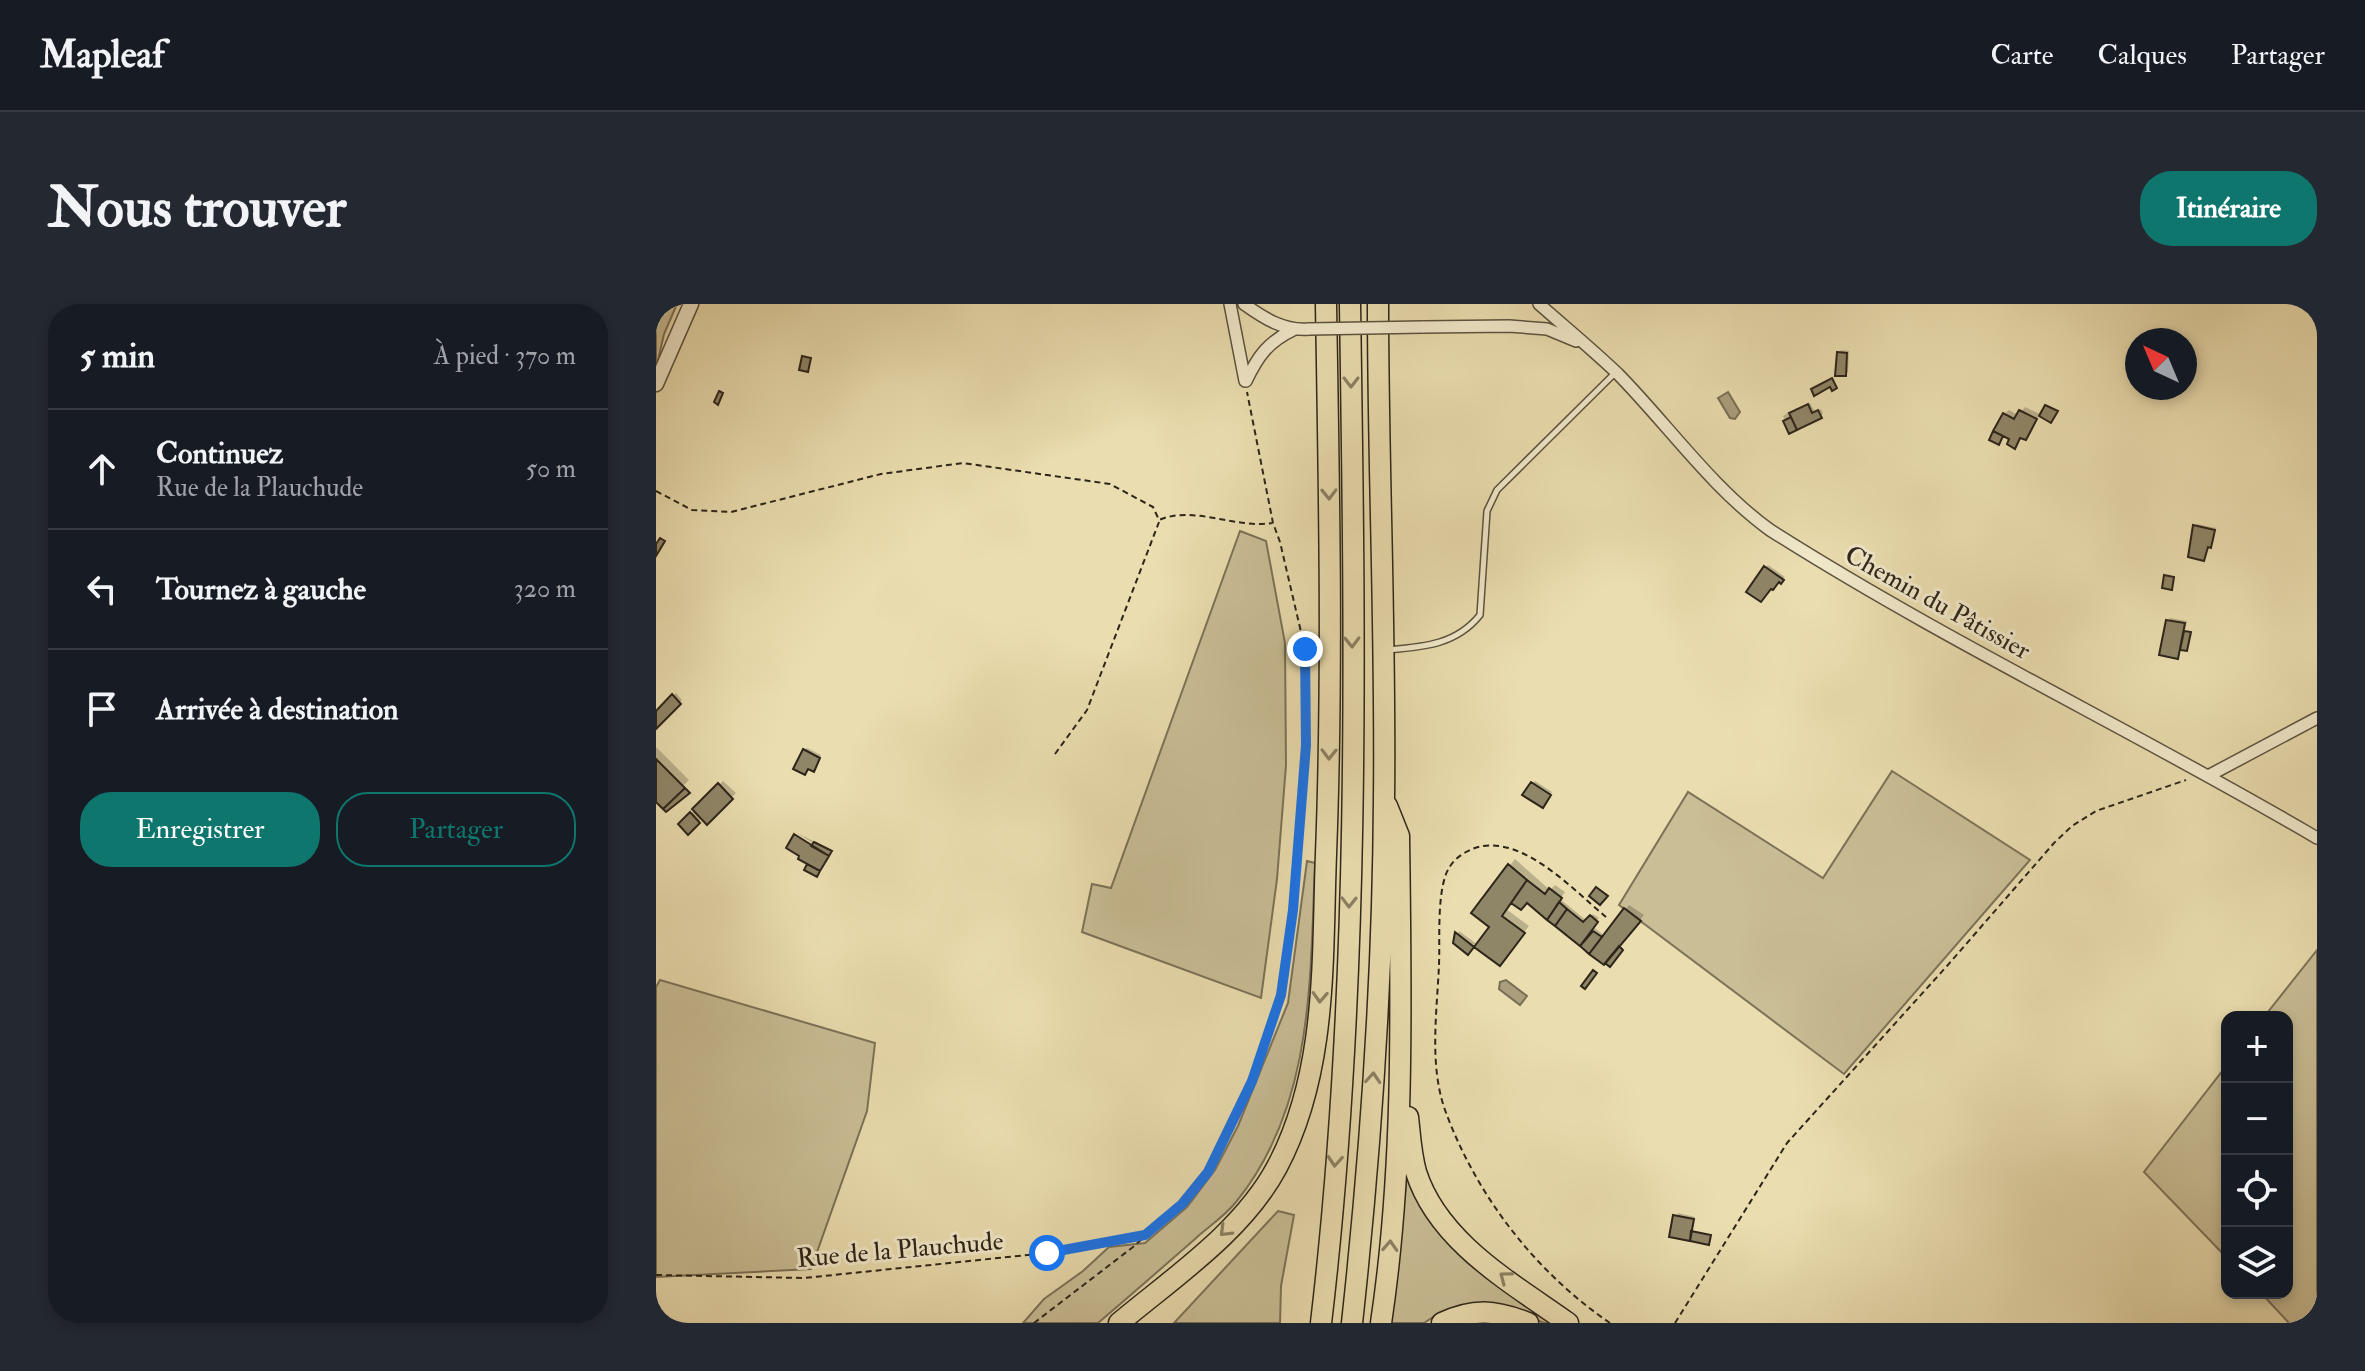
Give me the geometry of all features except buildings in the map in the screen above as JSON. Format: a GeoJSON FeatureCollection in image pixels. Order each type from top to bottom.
{"type":"FeatureCollection","features":[{"type":"Feature","properties":{"kind":"highway"},"geometry":{"type":"LineString","coordinates":[[1119,1323],[1205,1251],[1246,1211],[1277,1167],[1298,1120],[1309,1084],[1320,1003],[1331,663],[1326,304]]}},
{"type":"Feature","properties":{"kind":"highway"},"geometry":{"type":"LineString","coordinates":[[1321,1323],[1348,987],[1353,704],[1350,304]]}},
{"type":"Feature","properties":{"kind":"highway"},"geometry":{"type":"LineString","coordinates":[[1352,1323],[1373,1074],[1384,798],[1378,304]]}},
{"type":"Feature","properties":{"kind":"highway"},"geometry":{"type":"LineString","coordinates":[[1381,1323],[1389,1271],[1399,1030],[1399,836],[1384,798]]}},
{"type":"Feature","properties":{"kind":"highway"},"geometry":{"type":"LineString","coordinates":[[1399,1030],[1406,1056],[1411,1150],[1416,1174],[1426,1196],[1448,1228],[1474,1253],[1568,1323]]}},
{"type":"Feature","properties":{"kind":"highway"},"geometry":{"type":"LineString","coordinates":[[1442,1323],[1461,1314],[1501,1312],[1528,1323]]}},
{"type":"Feature","properties":{"kind":"street"},"geometry":{"type":"LineString","coordinates":[[656,384],[691,304]]}},
{"type":"Feature","properties":{"kind":"street"},"geometry":{"type":"LineString","coordinates":[[1230,304],[1245,381]]}},
{"type":"Feature","properties":{"kind":"street"},"geometry":{"type":"LineString","coordinates":[[1244,304],[1264,318],[1293,330]]}},
{"type":"Feature","properties":{"kind":"street","name":"Chemin du Pâtissier"},"geometry":{"type":"LineString","coordinates":[[1539,304],[1616,372],[1718,483],[1754,519],[1770,530],[1908,613],[2317,838]]}},
{"type":"Feature","properties":{"kind":"street"},"geometry":{"type":"LineString","coordinates":[[1245,381],[1254,363],[1273,340],[1293,330],[1509,326],[1547,329],[1583,344]]}},
{"type":"Feature","properties":{"kind":"street"},"geometry":{"type":"LineString","coordinates":[[2208,776],[2317,718]]}},
{"type":"Feature","properties":{"kind":"lane"},"geometry":{"type":"LineString","coordinates":[[1382,650],[1433,646],[1471,626],[1480,615],[1487,511],[1497,490],[1616,372]]}},
{"type":"Feature","properties":{"kind":"path"},"geometry":{"type":"LineString","coordinates":[[1034,1323],[1133,1247],[1182,1204],[1208,1172],[1252,1081],[1281,995],[1293,910],[1306,745],[1305,649],[1273,523],[1245,381]]}},
{"type":"Feature","properties":{"kind":"path"},"geometry":{"type":"LineString","coordinates":[[656,491],[692,510],[731,512],[881,474],[963,463],[1110,484],[1153,507],[1159,520],[1087,710],[1055,754]]}},
{"type":"Feature","properties":{"kind":"path"},"geometry":{"type":"LineString","coordinates":[[1159,520],[1180,514],[1254,526],[1273,523]]}},
{"type":"Feature","properties":{"kind":"path"},"geometry":{"type":"LineString","coordinates":[[1675,1323],[1787,1143],[2054,843],[2072,826],[2096,811],[2178,781],[2208,776]]}},
{"type":"Feature","properties":{"kind":"path"},"geometry":{"type":"LineString","coordinates":[[1606,917],[1540,863],[1516,849],[1494,846],[1474,848],[1456,857],[1446,874],[1440,913],[1437,1055],[1444,1106],[1463,1153],[1495,1207],[1559,1285],[1610,1323]]}},
{"type":"Feature","properties":{"kind":"path","name":"Rue de la Plauchude"},"geometry":{"type":"LineString","coordinates":[[656,1275],[804,1278],[1047,1253],[1145,1235]]}},
{"type":"Feature","properties":{"kind":"shaded area"},"geometry":{"type":"Polygon","coordinates":[[[656,304],[677,304],[664,334],[656,369],[656,304]]]}},
{"type":"Feature","properties":{"kind":"shaded area"},"geometry":{"type":"Polygon","coordinates":[[[1728,392],[1740,412],[1735,419],[1730,418],[1718,398],[1728,392]]]}},
{"type":"Feature","properties":{"kind":"shaded area"},"geometry":{"type":"Polygon","coordinates":[[[1240,531],[1266,541],[1285,643],[1286,765],[1277,879],[1261,998],[1082,932],[1092,884],[1111,888],[1240,531]]]}},
{"type":"Feature","properties":{"kind":"shaded area"},"geometry":{"type":"Polygon","coordinates":[[[1892,771],[2030,860],[1844,1074],[1619,905],[1688,792],[1823,878],[1892,771]]]}},
{"type":"Feature","properties":{"kind":"shaded area"},"geometry":{"type":"Polygon","coordinates":[[[1307,861],[1315,863],[1312,951],[1303,1040],[1281,1125],[1262,1165],[1227,1212],[1098,1323],[1023,1323],[1044,1299],[1083,1271],[1109,1247],[1145,1243],[1187,1207],[1215,1170],[1238,1126],[1288,1003],[1307,861]]]}},
{"type":"Feature","properties":{"kind":"shaded area"},"geometry":{"type":"Polygon","coordinates":[[[2317,950],[2317,1323],[2289,1323],[2267,1299],[2293,1299],[2293,1011],[2269,1011],[2317,950]]]}},
{"type":"Feature","properties":{"kind":"shaded area"},"geometry":{"type":"Polygon","coordinates":[[[660,980],[875,1043],[867,1111],[811,1269],[656,1277],[656,987],[660,980]]]}},
{"type":"Feature","properties":{"kind":"shaded area"},"geometry":{"type":"Polygon","coordinates":[[[1506,980],[1527,996],[1520,1005],[1499,989],[1500,982],[1506,980]]]}},
{"type":"Feature","properties":{"kind":"shaded area"},"geometry":{"type":"Polygon","coordinates":[[[2221,1073],[2221,1252],[2144,1172],[2221,1073]]]}},
{"type":"Feature","properties":{"kind":"shaded area"},"geometry":{"type":"Polygon","coordinates":[[[1407,1175],[1556,1323],[1544,1323],[1508,1308],[1462,1306],[1441,1312],[1424,1323],[1391,1323],[1407,1175]]]}},
{"type":"Feature","properties":{"kind":"shaded area"},"geometry":{"type":"Polygon","coordinates":[[[1278,1211],[1294,1215],[1281,1286],[1280,1323],[1174,1323],[1278,1211]]]}},
{"type":"Feature","properties":{"kind":"route"},"geometry":{"type":"LineString","coordinates":[[1047,1253],[1145,1235],[1182,1204],[1208,1172],[1252,1081],[1281,995],[1293,910],[1306,745],[1305,649]]}}]}
